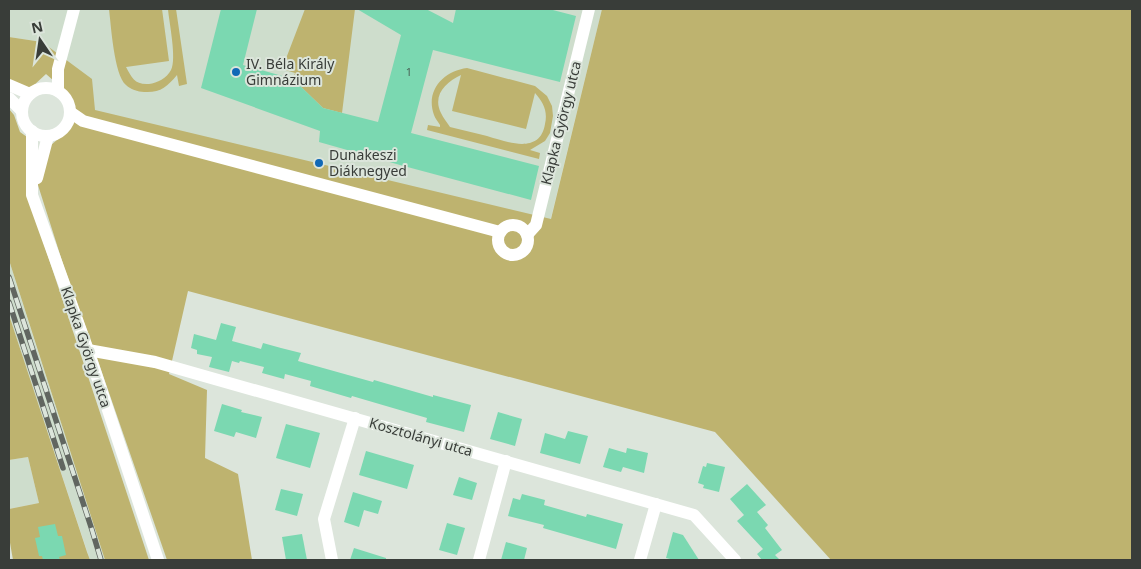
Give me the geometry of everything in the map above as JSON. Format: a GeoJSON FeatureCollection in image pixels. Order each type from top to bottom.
{"type":"FeatureCollection","features":[{"type":"Feature","properties":{"kind":"street"},"geometry":{"type":"LineString","coordinates":[[58,91],[58,69],[74,9]]}},
{"type":"Feature","properties":{"kind":"street","name":"Klapka György utca"},"geometry":{"type":"LineString","coordinates":[[500,232],[498,237],[499,247],[502,251],[511,255],[525,249],[528,240],[527,235],[536,225],[589,9]]}},
{"type":"Feature","properties":{"kind":"street"},"geometry":{"type":"LineString","coordinates":[[9,85],[30,94]]}},
{"type":"Feature","properties":{"kind":"street"},"geometry":{"type":"LineString","coordinates":[[42,88],[58,91],[68,104],[70,112],[66,125],[61,130],[48,136],[32,131],[26,126],[23,119],[22,111],[26,99],[30,94],[42,88]]}},
{"type":"Feature","properties":{"kind":"street"},"geometry":{"type":"LineString","coordinates":[[9,98],[22,111]]}},
{"type":"Feature","properties":{"kind":"street"},"geometry":{"type":"LineString","coordinates":[[70,112],[83,121],[500,232],[507,226],[517,225],[527,235]]}},
{"type":"Feature","properties":{"kind":"street"},"geometry":{"type":"LineString","coordinates":[[66,125],[83,121]]}},
{"type":"Feature","properties":{"kind":"street","name":"Klapka György utca"},"geometry":{"type":"LineString","coordinates":[[32,131],[32,195],[88,350],[158,560]]}},
{"type":"Feature","properties":{"kind":"street"},"geometry":{"type":"LineString","coordinates":[[32,195],[48,136]]}},
{"type":"Feature","properties":{"kind":"street","name":"Kosztolányi utca"},"geometry":{"type":"LineString","coordinates":[[88,350],[155,362],[694,515],[734,560]]}},
{"type":"Feature","properties":{"kind":"street"},"geometry":{"type":"LineString","coordinates":[[332,560],[324,519],[355,418]]}},
{"type":"Feature","properties":{"kind":"street"},"geometry":{"type":"LineString","coordinates":[[479,560],[506,461]]}},
{"type":"Feature","properties":{"kind":"street"},"geometry":{"type":"LineString","coordinates":[[640,560],[656,504]]}},
{"type":"Feature","properties":{"kind":"shaded area","name":"Dunakeszi Diáknegyed"},"geometry":{"type":"Polygon","coordinates":[[[9,9],[602,9],[538,271],[97,140],[42,42],[9,37],[9,9]]]}},
{"type":"Feature","properties":{"kind":"shaded area"},"geometry":{"type":"Polygon","coordinates":[[[109,9],[162,9],[169,61],[126,67],[134,80],[144,84],[164,78],[171,70],[173,65],[173,49],[168,9],[176,9],[187,84],[179,86],[177,75],[166,86],[150,92],[132,89],[126,85],[122,80],[116,61],[109,9]]]}},
{"type":"Feature","properties":{"kind":"shaded area"},"geometry":{"type":"Polygon","coordinates":[[[305,9],[355,9],[342,113],[323,108],[293,79],[295,73],[282,69],[305,9]]]}},
{"type":"Feature","properties":{"kind":"shaded area"},"geometry":{"type":"Polygon","coordinates":[[[602,9],[1132,9],[1132,560],[831,560],[715,432],[188,291],[169,374],[207,390],[205,458],[238,474],[252,560],[167,560],[64,267],[37,182],[51,145],[65,133],[69,121],[65,96],[62,88],[46,74],[33,86],[22,91],[9,78],[9,37],[42,42],[92,79],[95,110],[551,219],[602,9]]]}},
{"type":"Feature","properties":{"kind":"shaded area"},"geometry":{"type":"Polygon","coordinates":[[[467,68],[535,86],[547,96],[552,106],[553,116],[550,133],[545,141],[530,150],[540,153],[539,159],[427,130],[428,125],[440,127],[432,106],[434,90],[444,78],[467,68]],[[461,75],[450,81],[439,95],[438,100],[441,113],[450,127],[522,144],[537,140],[542,134],[546,119],[544,107],[535,93],[526,129],[452,111],[461,75]]]}},
{"type":"Feature","properties":{"kind":"shaded area"},"geometry":{"type":"Polygon","coordinates":[[[9,109],[14,115],[20,132],[27,137],[28,196],[149,560],[105,560],[9,260],[9,109]]]}},
{"type":"Feature","properties":{"kind":"shaded area"},"geometry":{"type":"Polygon","coordinates":[[[9,260],[105,560],[90,560],[9,315],[9,260]]]}},
{"type":"Feature","properties":{"kind":"shaded area"},"geometry":{"type":"Polygon","coordinates":[[[9,315],[90,560],[13,560],[9,537],[9,509],[39,503],[28,457],[9,460],[9,315]]]}},
{"type":"Feature","properties":{"kind":"shaded area"},"geometry":{"type":"Polygon","coordinates":[[[28,457],[39,503],[9,509],[9,460],[28,457]]]}},
{"type":"Feature","properties":{"kind":"building"},"geometry":{"type":"Polygon","coordinates":[[[221,9],[257,9],[243,65],[293,79],[323,108],[378,122],[401,35],[357,9],[426,9],[453,23],[456,9],[549,9],[576,16],[560,82],[433,50],[411,133],[539,166],[531,200],[319,142],[320,131],[201,88],[221,9]]]}},
{"type":"Feature","properties":{"kind":"building"},"geometry":{"type":"Polygon","coordinates":[[[221,323],[236,327],[232,341],[261,349],[263,343],[301,353],[298,361],[373,382],[374,380],[433,397],[433,395],[471,405],[464,432],[426,422],[427,418],[310,386],[311,381],[285,374],[284,379],[262,373],[264,367],[232,361],[229,372],[209,367],[212,357],[197,354],[197,350],[191,348],[194,334],[216,340],[221,323]]]}},
{"type":"Feature","properties":{"kind":"building"},"geometry":{"type":"Polygon","coordinates":[[[222,404],[242,410],[241,412],[262,417],[256,438],[236,432],[234,437],[214,431],[222,404]]]}},
{"type":"Feature","properties":{"kind":"building"},"geometry":{"type":"Polygon","coordinates":[[[498,412],[522,419],[515,446],[490,439],[498,412]]]}},
{"type":"Feature","properties":{"kind":"building"},"geometry":{"type":"Polygon","coordinates":[[[286,424],[320,433],[310,468],[276,458],[286,424]]]}},
{"type":"Feature","properties":{"kind":"building"},"geometry":{"type":"Polygon","coordinates":[[[568,431],[588,436],[580,464],[540,453],[545,433],[565,439],[568,431]]]}},
{"type":"Feature","properties":{"kind":"building"},"geometry":{"type":"Polygon","coordinates":[[[609,448],[626,453],[627,448],[648,453],[644,473],[623,467],[621,472],[603,467],[609,448]]]}},
{"type":"Feature","properties":{"kind":"building"},"geometry":{"type":"Polygon","coordinates":[[[366,451],[414,465],[407,489],[359,475],[366,451]]]}},
{"type":"Feature","properties":{"kind":"building"},"geometry":{"type":"Polygon","coordinates":[[[707,463],[725,467],[719,492],[703,488],[704,485],[698,483],[703,466],[706,467],[707,463]]]}},
{"type":"Feature","properties":{"kind":"building"},"geometry":{"type":"Polygon","coordinates":[[[459,477],[477,483],[472,500],[453,495],[459,477]]]}},
{"type":"Feature","properties":{"kind":"building"},"geometry":{"type":"Polygon","coordinates":[[[747,484],[766,505],[757,512],[768,525],[765,528],[782,550],[775,555],[780,560],[762,560],[757,554],[763,549],[737,521],[744,515],[730,499],[747,484]]]}},
{"type":"Feature","properties":{"kind":"building"},"geometry":{"type":"Polygon","coordinates":[[[281,489],[303,494],[297,516],[275,510],[281,489]]]}},
{"type":"Feature","properties":{"kind":"building"},"geometry":{"type":"Polygon","coordinates":[[[353,492],[382,501],[378,514],[364,510],[359,527],[344,522],[353,492]]]}},
{"type":"Feature","properties":{"kind":"building"},"geometry":{"type":"Polygon","coordinates":[[[522,494],[545,500],[544,505],[586,517],[587,514],[623,524],[616,549],[543,528],[544,525],[508,516],[513,498],[520,500],[522,494]]]}},
{"type":"Feature","properties":{"kind":"building"},"geometry":{"type":"Polygon","coordinates":[[[447,523],[465,528],[457,555],[439,550],[447,523]]]}},
{"type":"Feature","properties":{"kind":"building"},"geometry":{"type":"Polygon","coordinates":[[[55,524],[58,536],[62,536],[66,555],[59,557],[60,560],[43,560],[42,556],[39,556],[35,538],[40,537],[38,527],[55,524]]]}},
{"type":"Feature","properties":{"kind":"building"},"geometry":{"type":"Polygon","coordinates":[[[673,532],[683,535],[699,560],[674,560],[666,558],[673,532]]]}},
{"type":"Feature","properties":{"kind":"building"},"geometry":{"type":"Polygon","coordinates":[[[302,534],[307,560],[286,560],[282,537],[302,534]]]}},
{"type":"Feature","properties":{"kind":"building"},"geometry":{"type":"Polygon","coordinates":[[[506,542],[527,548],[524,560],[501,560],[506,542]]]}},
{"type":"Feature","properties":{"kind":"building"},"geometry":{"type":"Polygon","coordinates":[[[354,548],[386,558],[386,560],[350,560],[354,548]]]}},
{"type":"Feature","properties":{"kind":"railway"},"geometry":{"type":"LineString","coordinates":[[9,277],[101,560]]}},
{"type":"Feature","properties":{"kind":"railway"},"geometry":{"type":"LineString","coordinates":[[9,302],[63,468]]}},
{"type":"Feature","properties":{"kind":"place","name":"IV. Béla Király Gimnázium"},"geometry":{"type":"Point","coordinates":[236,72]}},
{"type":"Feature","properties":{"kind":"place","name":"Dunakeszi Diáknegyed"},"geometry":{"type":"Point","coordinates":[319,163]}}]}
